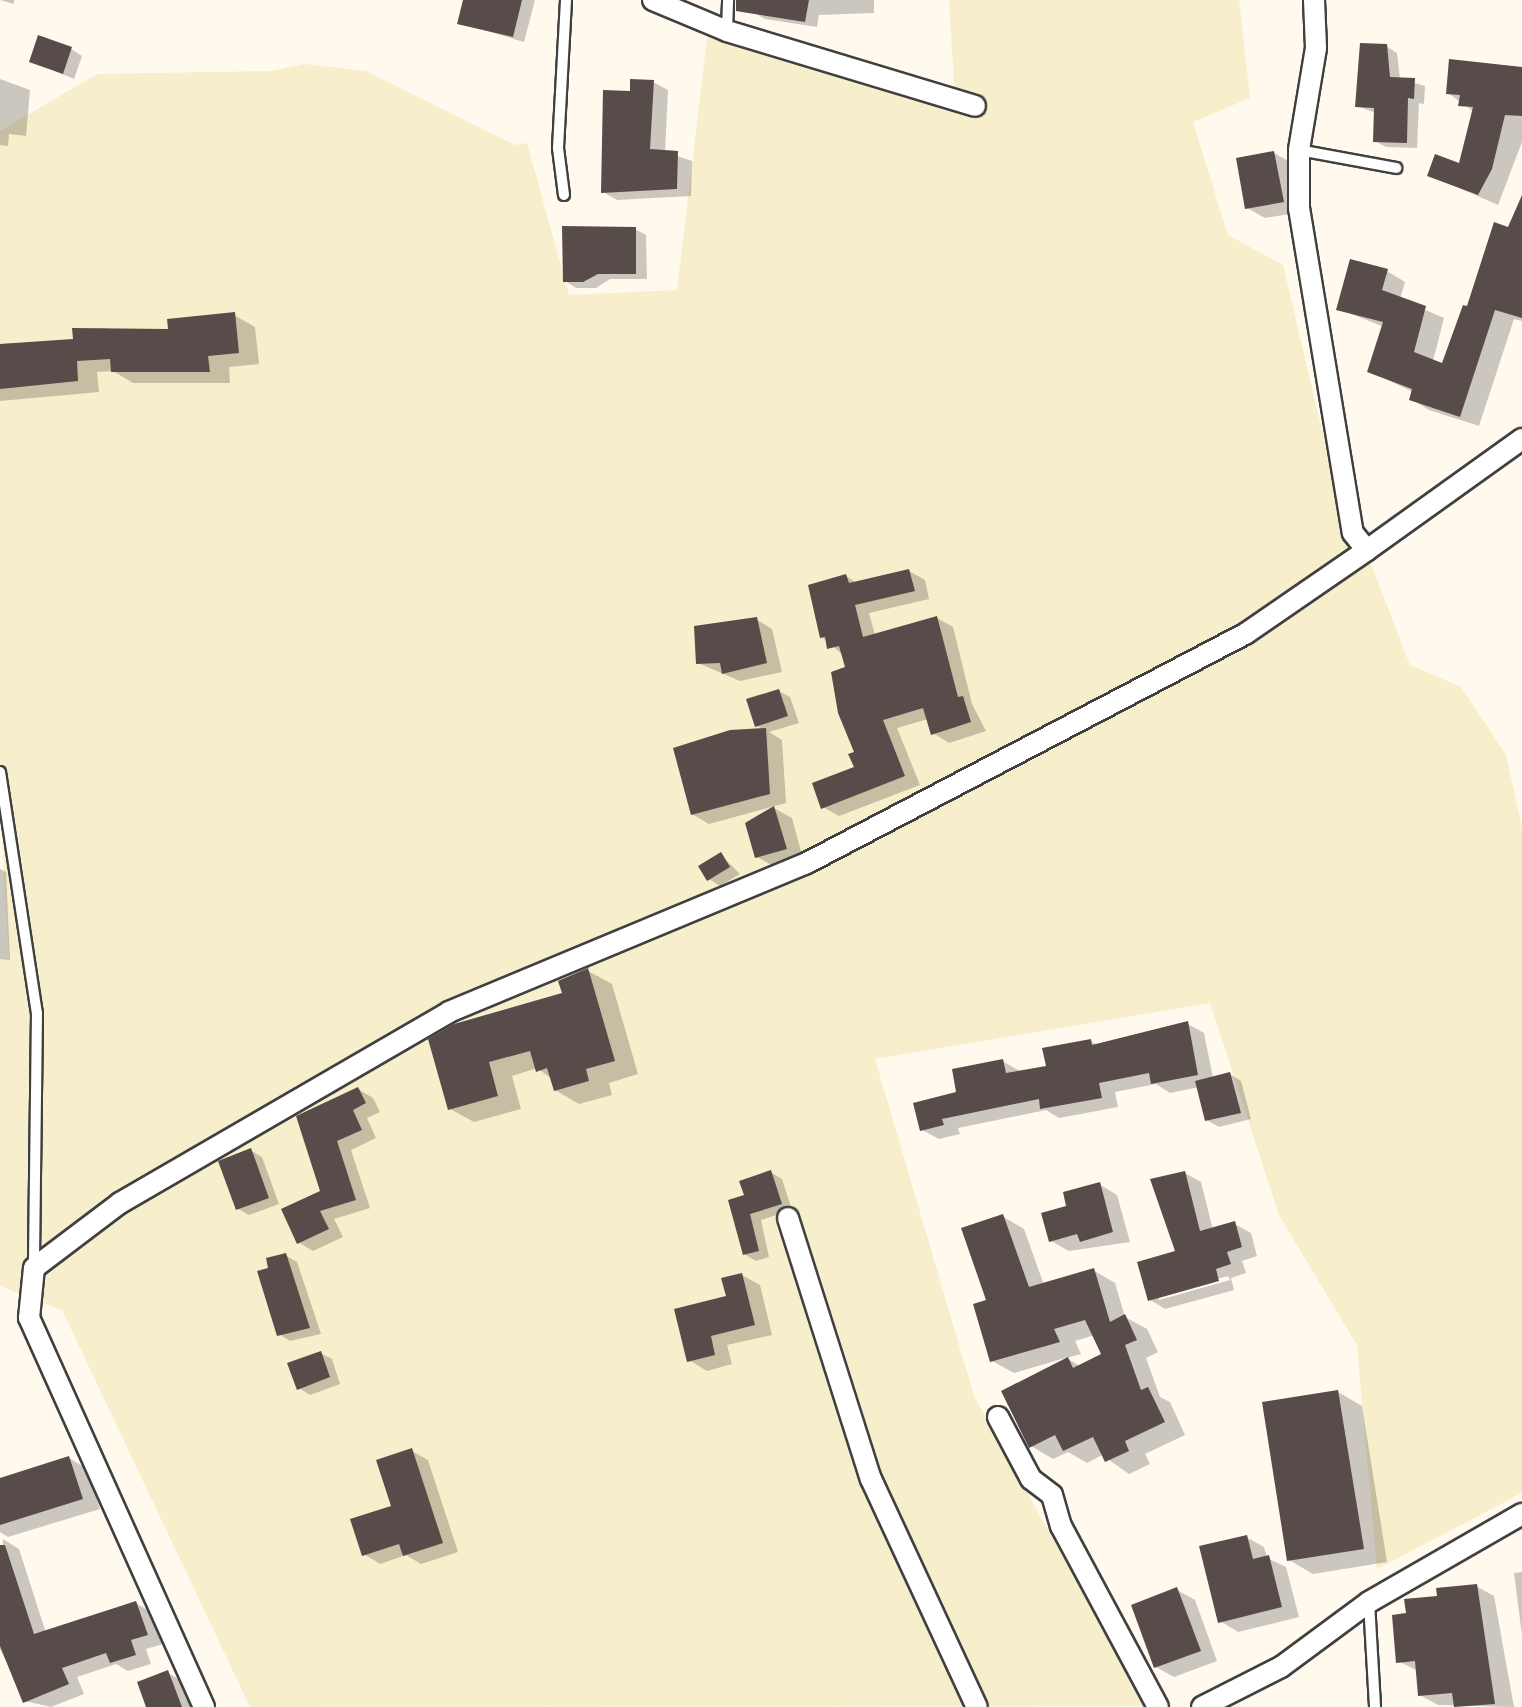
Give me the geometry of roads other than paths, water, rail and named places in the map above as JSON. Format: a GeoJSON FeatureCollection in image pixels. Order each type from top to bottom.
{"type":"FeatureCollection","features":[{"type":"Feature","properties":{"kind":"street"},"geometry":{"type":"LineString","coordinates":[[653,0],[727,31],[975,106]]}},
{"type":"Feature","properties":{"kind":"street"},"geometry":{"type":"LineString","coordinates":[[1314,0],[1316,48],[1299,150],[1299,208],[1353,533],[1367,550]]}},
{"type":"Feature","properties":{"kind":"street"},"geometry":{"type":"LineString","coordinates":[[204,1707],[29,1318],[34,1268],[120,1203],[449,1012],[805,864],[1245,634],[1522,439]]}},
{"type":"Feature","properties":{"kind":"street"},"geometry":{"type":"LineString","coordinates":[[788,1218],[871,1479],[977,1707]]}},
{"type":"Feature","properties":{"kind":"street"},"geometry":{"type":"LineString","coordinates":[[998,1417],[1031,1479],[1052,1495],[1061,1526],[1158,1707]]}},
{"type":"Feature","properties":{"kind":"street"},"geometry":{"type":"LineString","coordinates":[[1202,1707],[1281,1667],[1369,1602],[1522,1514]]}},
{"type":"Feature","properties":{"kind":"lane"},"geometry":{"type":"LineString","coordinates":[[564,195],[558,148],[566,0]]}},
{"type":"Feature","properties":{"kind":"lane"},"geometry":{"type":"LineString","coordinates":[[727,31],[728,0]]}},
{"type":"Feature","properties":{"kind":"lane"},"geometry":{"type":"LineString","coordinates":[[1299,150],[1396,168]]}},
{"type":"Feature","properties":{"kind":"lane"},"geometry":{"type":"LineString","coordinates":[[0,772],[37,1013],[34,1268]]}},
{"type":"Feature","properties":{"kind":"lane"},"geometry":{"type":"LineString","coordinates":[[1369,1602],[1375,1707]]}}]}
